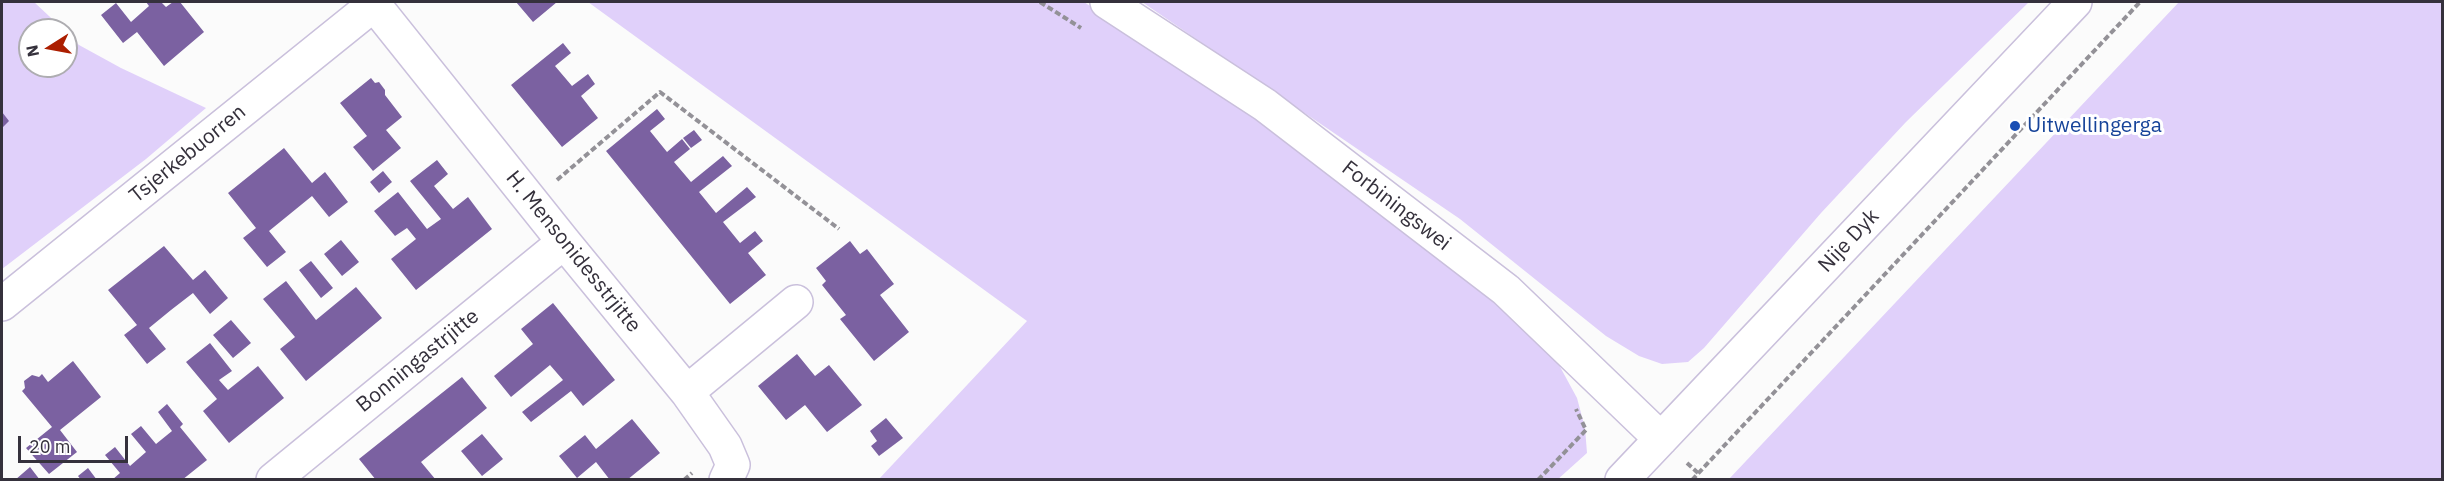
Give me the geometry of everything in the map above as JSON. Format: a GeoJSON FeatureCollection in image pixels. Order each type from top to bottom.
{"type":"FeatureCollection","features":[{"type":"Feature","properties":{"kind":"street","name":"H. Mensonidesstrjitte"},"geometry":{"type":"LineString","coordinates":[[374,2],[564,242],[687,392],[725,446],[734,465],[726,480]]}},
{"type":"Feature","properties":{"kind":"street","name":"Tsjerkebuorren"},"geometry":{"type":"LineString","coordinates":[[2,304],[374,2]]}},
{"type":"Feature","properties":{"kind":"street","name":"Forbiningswei"},"geometry":{"type":"LineString","coordinates":[[1107,2],[1265,105],[1506,290],[1661,439]]}},
{"type":"Feature","properties":{"kind":"street","name":"Nije Dyk"},"geometry":{"type":"LineString","coordinates":[[1622,480],[2075,2]]}},
{"type":"Feature","properties":{"kind":"street","name":"Bonningastrjitte"},"geometry":{"type":"LineString","coordinates":[[273,480],[564,242]]}},
{"type":"Feature","properties":{"kind":"street"},"geometry":{"type":"LineString","coordinates":[[687,392],[796,302]]}},
{"type":"Feature","properties":{"kind":"path"},"geometry":{"type":"LineString","coordinates":[[1040,2],[1087,32]]}},
{"type":"Feature","properties":{"kind":"path"},"geometry":{"type":"LineString","coordinates":[[1692,480],[2140,2]]}},
{"type":"Feature","properties":{"kind":"path"},"geometry":{"type":"LineString","coordinates":[[532,202],[660,92],[838,229]]}},
{"type":"Feature","properties":{"kind":"path"},"geometry":{"type":"LineString","coordinates":[[2032,101],[2040,108]]}},
{"type":"Feature","properties":{"kind":"path"},"geometry":{"type":"LineString","coordinates":[[1538,480],[1586,430],[1573,401]]}},
{"type":"Feature","properties":{"kind":"shaded area"},"geometry":{"type":"Polygon","coordinates":[[[2,2],[34,2],[51,18],[18,18],[18,78],[78,78],[78,44],[121,68],[206,108],[146,159],[2,269],[2,2]]]}},
{"type":"Feature","properties":{"kind":"shaded area"},"geometry":{"type":"Polygon","coordinates":[[[588,2],[1084,2],[1339,173],[1502,296],[1558,363],[1577,398],[1585,428],[1587,453],[1557,480],[879,479],[1027,321],[588,2]]]}},
{"type":"Feature","properties":{"kind":"shaded area"},"geometry":{"type":"Polygon","coordinates":[[[1142,2],[2029,2],[1906,122],[1821,213],[1704,348],[1688,362],[1662,364],[1639,356],[1606,336],[1460,219],[1142,2]]]}},
{"type":"Feature","properties":{"kind":"shaded area"},"geometry":{"type":"Polygon","coordinates":[[[2179,2],[2442,2],[2442,479],[1729,479],[2179,2]]]}},
{"type":"Feature","properties":{"kind":"building"},"geometry":{"type":"Polygon","coordinates":[[[146,2],[161,2],[166,7],[173,2],[180,2],[204,32],[164,66],[137,32],[123,43],[101,15],[116,3],[131,22],[149,6],[146,2]]]}},
{"type":"Feature","properties":{"kind":"building"},"geometry":{"type":"Polygon","coordinates":[[[516,2],[557,2],[533,22],[516,2]]]}},
{"type":"Feature","properties":{"kind":"building"},"geometry":{"type":"Polygon","coordinates":[[[563,43],[571,53],[555,66],[572,86],[588,74],[595,84],[581,96],[598,118],[562,147],[511,85],[563,43]]]}},
{"type":"Feature","properties":{"kind":"building"},"geometry":{"type":"Polygon","coordinates":[[[371,78],[375,83],[379,82],[385,90],[385,95],[402,117],[386,130],[401,148],[373,171],[353,147],[367,136],[340,103],[371,78]]]}},
{"type":"Feature","properties":{"kind":"building"},"geometry":{"type":"Polygon","coordinates":[[[657,109],[665,119],[650,131],[667,152],[682,139],[690,149],[674,162],[691,182],[723,156],[732,166],[699,192],[716,213],[747,187],[756,197],[723,222],[740,243],[755,231],[763,241],[748,253],[766,275],[730,304],[606,151],[657,109]]]}},
{"type":"Feature","properties":{"kind":"building"},"geometry":{"type":"Polygon","coordinates":[[[2,112],[9,121],[2,128],[2,112]]]}},
{"type":"Feature","properties":{"kind":"building"},"geometry":{"type":"Polygon","coordinates":[[[694,130],[702,140],[691,148],[683,138],[694,130]]]}},
{"type":"Feature","properties":{"kind":"building"},"geometry":{"type":"Polygon","coordinates":[[[284,148],[312,183],[325,172],[348,202],[329,217],[312,196],[269,231],[286,252],[267,267],[243,238],[256,228],[228,193],[284,148]]]}},
{"type":"Feature","properties":{"kind":"building"},"geometry":{"type":"Polygon","coordinates":[[[437,160],[448,174],[434,186],[453,209],[468,197],[492,229],[416,290],[391,259],[416,239],[407,228],[395,236],[374,211],[398,192],[427,229],[441,219],[410,181],[437,160]]]}},
{"type":"Feature","properties":{"kind":"building"},"geometry":{"type":"Polygon","coordinates":[[[383,171],[392,182],[379,193],[370,182],[383,171]]]}},
{"type":"Feature","properties":{"kind":"building"},"geometry":{"type":"Polygon","coordinates":[[[341,240],[359,262],[342,276],[324,254],[341,240]]]}},
{"type":"Feature","properties":{"kind":"building"},"geometry":{"type":"Polygon","coordinates":[[[850,241],[860,254],[867,249],[894,284],[880,295],[909,332],[874,361],[840,319],[846,315],[822,285],[826,281],[816,268],[850,241]]]}},
{"type":"Feature","properties":{"kind":"building"},"geometry":{"type":"Polygon","coordinates":[[[164,246],[193,280],[205,270],[228,298],[210,314],[193,293],[171,310],[149,328],[166,349],[147,364],[124,335],[137,325],[108,290],[164,246]]]}},
{"type":"Feature","properties":{"kind":"building"},"geometry":{"type":"Polygon","coordinates":[[[311,261],[333,288],[321,298],[299,270],[311,261]]]}},
{"type":"Feature","properties":{"kind":"building"},"geometry":{"type":"Polygon","coordinates":[[[286,281],[316,320],[356,287],[382,318],[306,381],[280,349],[295,337],[263,299],[286,281]]]}},
{"type":"Feature","properties":{"kind":"building"},"geometry":{"type":"Polygon","coordinates":[[[553,303],[615,380],[583,406],[571,391],[531,422],[522,412],[563,380],[550,365],[511,397],[494,376],[533,344],[521,329],[553,303]]]}},
{"type":"Feature","properties":{"kind":"building"},"geometry":{"type":"Polygon","coordinates":[[[231,320],[251,343],[233,358],[213,335],[231,320]]]}},
{"type":"Feature","properties":{"kind":"building"},"geometry":{"type":"Polygon","coordinates":[[[210,343],[232,371],[219,380],[228,390],[258,366],[284,398],[229,443],[203,411],[217,399],[186,362],[210,343]]]}},
{"type":"Feature","properties":{"kind":"building"},"geometry":{"type":"Polygon","coordinates":[[[797,354],[815,376],[829,365],[862,405],[827,432],[805,405],[786,420],[758,386],[797,354]]]}},
{"type":"Feature","properties":{"kind":"building"},"geometry":{"type":"Polygon","coordinates":[[[73,361],[101,397],[60,430],[77,452],[49,474],[26,448],[52,427],[22,391],[25,388],[24,381],[32,375],[39,377],[42,374],[48,382],[73,361]]]}},
{"type":"Feature","properties":{"kind":"building"},"geometry":{"type":"Polygon","coordinates":[[[462,377],[487,408],[421,462],[436,480],[376,480],[359,459],[462,377]]]}},
{"type":"Feature","properties":{"kind":"building"},"geometry":{"type":"Polygon","coordinates":[[[167,404],[183,424],[180,427],[207,460],[182,480],[112,480],[120,473],[105,455],[115,447],[130,466],[146,452],[131,434],[141,426],[156,444],[172,431],[158,412],[167,404]]]}},
{"type":"Feature","properties":{"kind":"building"},"geometry":{"type":"Polygon","coordinates":[[[886,418],[903,438],[879,456],[871,446],[877,441],[870,431],[886,418]]]}},
{"type":"Feature","properties":{"kind":"building"},"geometry":{"type":"Polygon","coordinates":[[[632,419],[660,453],[627,480],[610,480],[596,462],[577,478],[559,456],[585,435],[596,449],[632,419]]]}},
{"type":"Feature","properties":{"kind":"building"},"geometry":{"type":"Polygon","coordinates":[[[482,434],[503,459],[482,476],[461,451],[482,434]]]}},
{"type":"Feature","properties":{"kind":"building"},"geometry":{"type":"Polygon","coordinates":[[[30,467],[40,480],[15,480],[30,467]]]}},
{"type":"Feature","properties":{"kind":"building"},"geometry":{"type":"Polygon","coordinates":[[[88,468],[97,480],[81,480],[78,476],[88,468]]]}},
{"type":"Feature","properties":{"kind":"place","name":"Uitwellingerga"},"geometry":{"type":"Point","coordinates":[2015,126]}}]}
